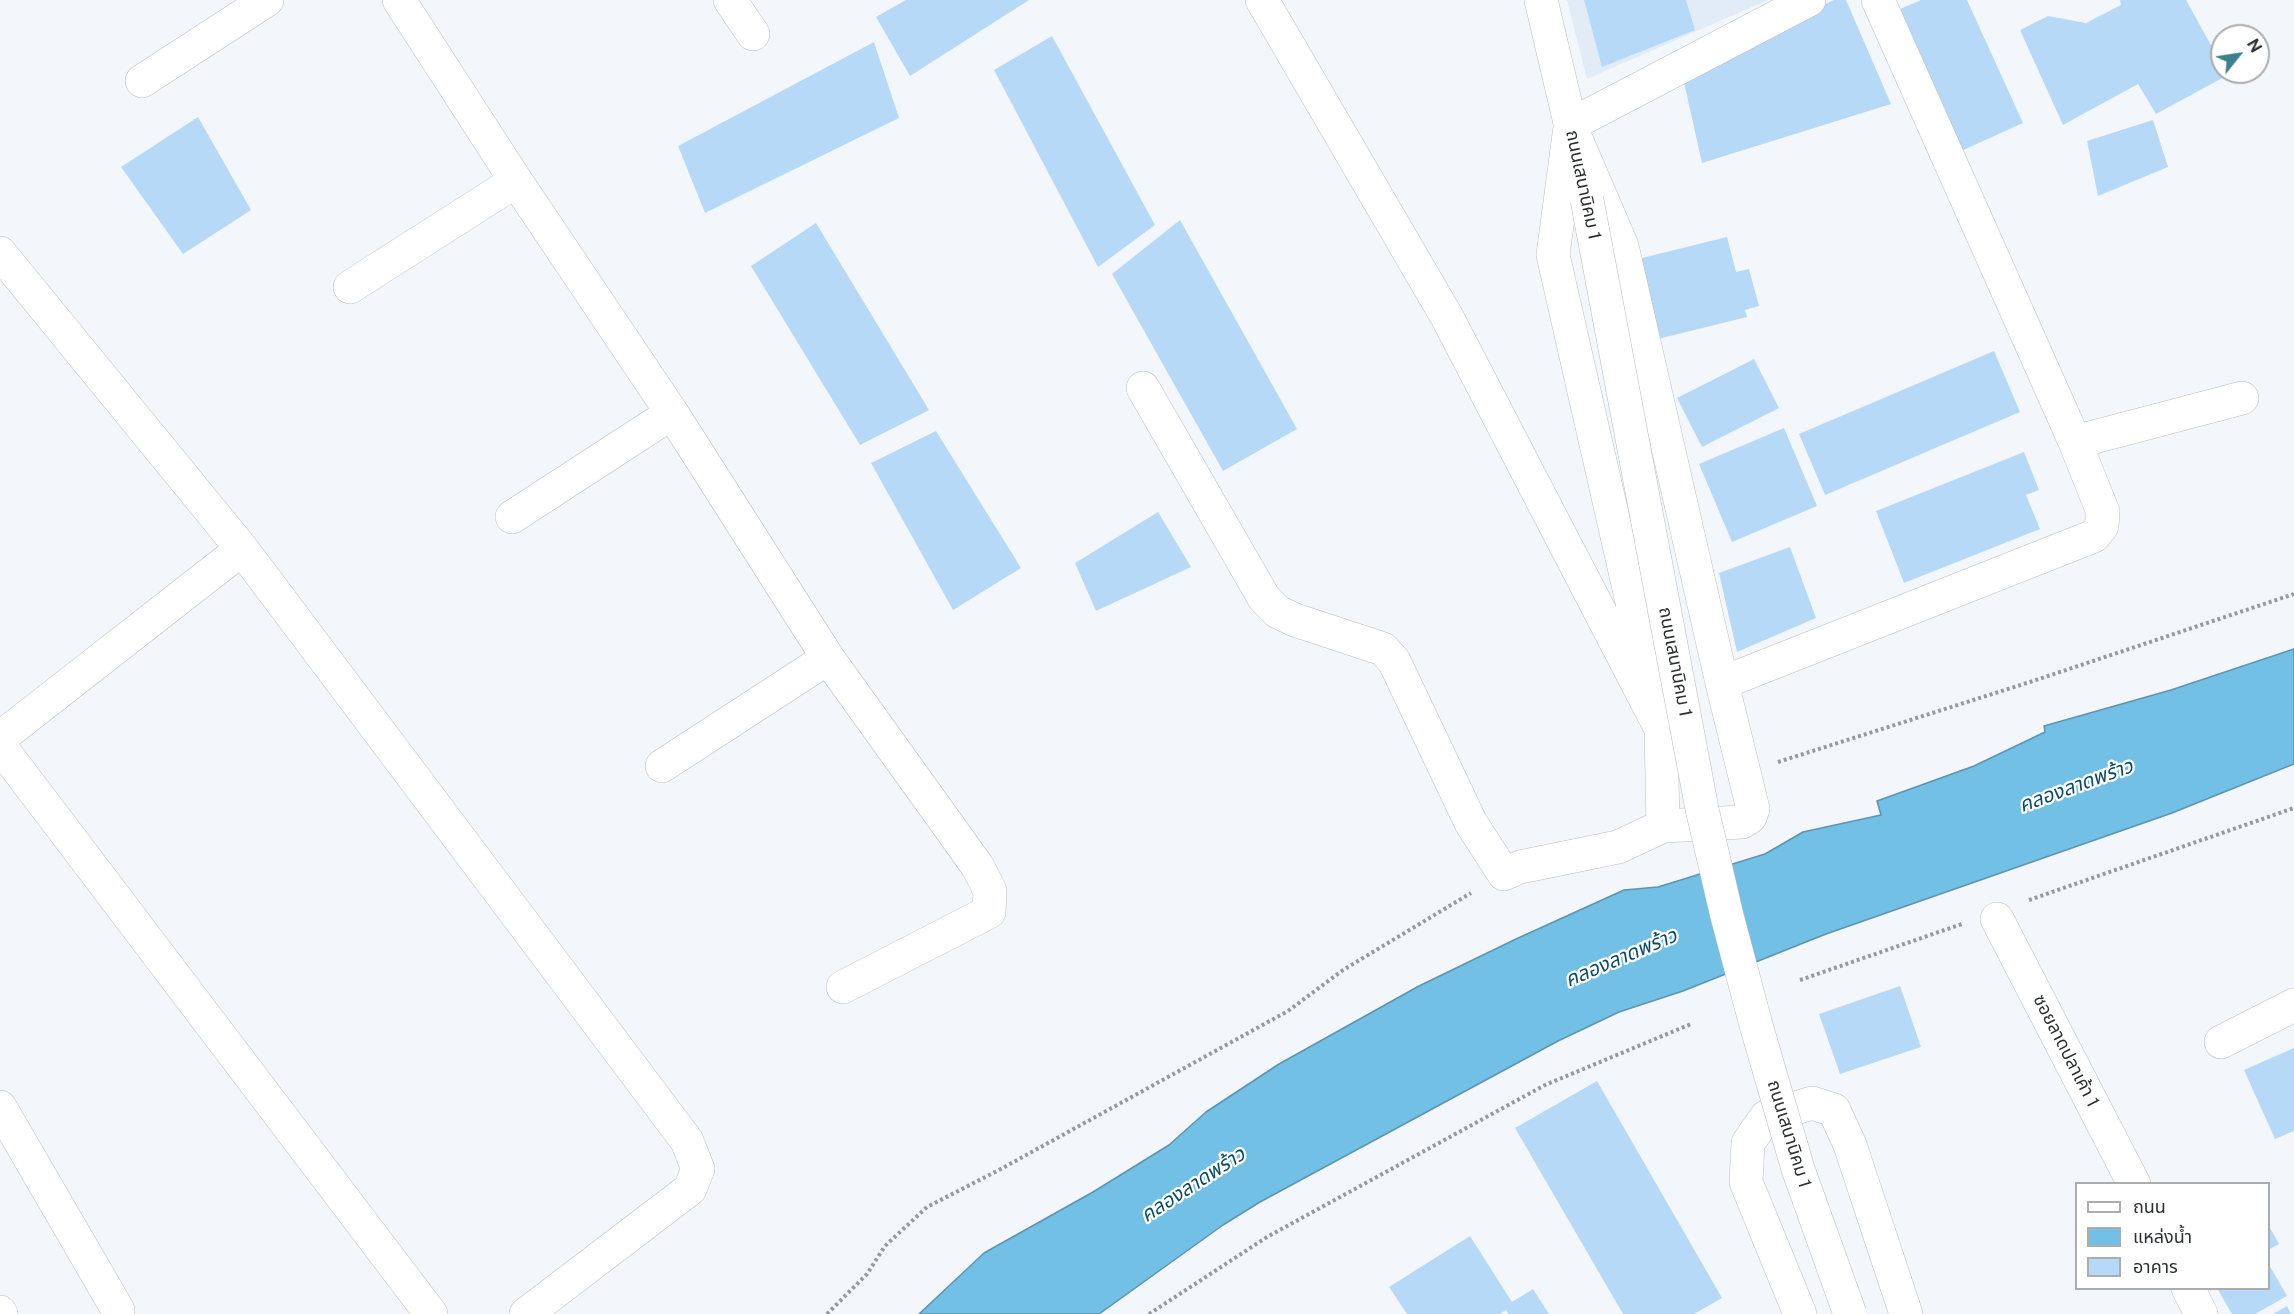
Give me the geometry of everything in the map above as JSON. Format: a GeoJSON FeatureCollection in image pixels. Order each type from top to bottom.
{"type":"FeatureCollection","features":[{"type":"Feature","properties":{"kind":"street"},"geometry":{"type":"LineString","coordinates":[[142,81],[267,0]]}},
{"type":"Feature","properties":{"kind":"street"},"geometry":{"type":"LineString","coordinates":[[399,0],[516,181],[672,413],[828,658],[978,867],[990,891],[989,912],[843,987]]}},
{"type":"Feature","properties":{"kind":"street"},"geometry":{"type":"LineString","coordinates":[[730,0],[753,34]]}},
{"type":"Feature","properties":{"kind":"street"},"geometry":{"type":"LineString","coordinates":[[1262,0],[1447,317],[1661,729]]}},
{"type":"Feature","properties":{"kind":"street","name":"ถนนเสนานิคม 1"},"geometry":{"type":"LineString","coordinates":[[1540,0],[1587,200],[1702,809],[1727,915],[1798,1169],[1850,1314]]}},
{"type":"Feature","properties":{"kind":"street"},"geometry":{"type":"LineString","coordinates":[[1570,125],[1809,0]]}},
{"type":"Feature","properties":{"kind":"street"},"geometry":{"type":"LineString","coordinates":[[1722,683],[2094,536],[2102,526],[2103,512],[2075,442],[1878,0]]}},
{"type":"Feature","properties":{"kind":"street"},"geometry":{"type":"LineString","coordinates":[[1570,125],[1553,255],[1661,729],[1663,826]]}},
{"type":"Feature","properties":{"kind":"street"},"geometry":{"type":"LineString","coordinates":[[1143,388],[1264,598],[1278,612],[1295,620],[1383,649],[1394,661],[1471,824],[1504,874],[1520,867],[1618,847],[1663,826],[1742,822],[1750,817],[1753,809],[1622,246],[1570,125]]}},
{"type":"Feature","properties":{"kind":"street"},"geometry":{"type":"LineString","coordinates":[[350,287],[516,181]]}},
{"type":"Feature","properties":{"kind":"street"},"geometry":{"type":"LineString","coordinates":[[0,253],[242,549],[687,1141],[698,1169],[690,1189],[526,1314]]}},
{"type":"Feature","properties":{"kind":"street"},"geometry":{"type":"LineString","coordinates":[[2075,442],[2242,398]]}},
{"type":"Feature","properties":{"kind":"street"},"geometry":{"type":"LineString","coordinates":[[512,517],[672,413]]}},
{"type":"Feature","properties":{"kind":"street"},"geometry":{"type":"LineString","coordinates":[[0,738],[242,549]]}},
{"type":"Feature","properties":{"kind":"street"},"geometry":{"type":"LineString","coordinates":[[662,766],[828,658]]}},
{"type":"Feature","properties":{"kind":"street"},"geometry":{"type":"LineString","coordinates":[[0,746],[431,1314]]}},
{"type":"Feature","properties":{"kind":"street","name":"ซอยลาดปลาเค้า 1"},"geometry":{"type":"LineString","coordinates":[[1983,920],[2133,1182]]}},
{"type":"Feature","properties":{"kind":"street"},"geometry":{"type":"LineString","coordinates":[[2221,1042],[2294,1005]]}},
{"type":"Feature","properties":{"kind":"street"},"geometry":{"type":"LineString","coordinates":[[1800,1314],[1746,1182],[1748,1143],[1766,1117],[1812,1102],[1834,1110],[1850,1145],[1906,1314]]}},
{"type":"Feature","properties":{"kind":"street"},"geometry":{"type":"LineString","coordinates":[[0,1107],[118,1311]]}},
{"type":"Feature","properties":{"kind":"street"},"geometry":{"type":"LineString","coordinates":[[2189,1290],[2201,1314]]}},
{"type":"Feature","properties":{"kind":"path"},"geometry":{"type":"LineString","coordinates":[[1743,773],[2019,686],[2294,594]]}},
{"type":"Feature","properties":{"kind":"path"},"geometry":{"type":"LineString","coordinates":[[2025,902],[2294,808]]}},
{"type":"Feature","properties":{"kind":"path"},"geometry":{"type":"LineString","coordinates":[[827,1314],[867,1274],[885,1246],[927,1207],[999,1170],[1288,1011],[1343,970],[1504,874]]}},
{"type":"Feature","properties":{"kind":"path"},"geometry":{"type":"LineString","coordinates":[[1800,980],[1983,920]]}},
{"type":"Feature","properties":{"kind":"path"},"geometry":{"type":"LineString","coordinates":[[1149,1314],[1268,1237],[1545,1085],[1691,1024]]}},
{"type":"Feature","properties":{"kind":"shaded area"},"geometry":{"type":"Polygon","coordinates":[[[1567,0],[1768,0],[1587,79],[1567,0]]]}},
{"type":"Feature","properties":{"kind":"water","name":"คลองลาดพร้าว"},"geometry":{"type":"Polygon","coordinates":[[[2294,649],[2294,764],[2172,813],[1826,934],[1683,991],[1619,1012],[1558,1041],[1260,1202],[1223,1225],[1099,1314],[919,1314],[984,1253],[1093,1192],[1169,1145],[1206,1112],[1279,1064],[1419,986],[1516,939],[1624,890],[1658,887],[1765,854],[1803,832],[1881,815],[1877,801],[1974,766],[2045,732],[2044,726],[2171,690],[2294,649]]]}},
{"type":"Feature","properties":{"kind":"building"},"geometry":{"type":"Polygon","coordinates":[[[906,0],[1029,0],[910,76],[876,17],[906,0]]]}},
{"type":"Feature","properties":{"kind":"building"},"geometry":{"type":"Polygon","coordinates":[[[1584,0],[1686,0],[1695,30],[1602,67],[1584,0]]]}},
{"type":"Feature","properties":{"kind":"building"},"geometry":{"type":"Polygon","coordinates":[[[1834,0],[1846,0],[1891,104],[1702,163],[1681,69],[1834,0]]]}},
{"type":"Feature","properties":{"kind":"building"},"geometry":{"type":"Polygon","coordinates":[[[1921,0],[1967,0],[2023,123],[1961,151],[1898,10],[1921,0]]]}},
{"type":"Feature","properties":{"kind":"building"},"geometry":{"type":"Polygon","coordinates":[[[2120,0],[2186,0],[2210,43],[2211,84],[2156,114],[2138,84],[2063,125],[2020,30],[2048,16],[2086,23],[2121,5],[2120,0]]]}},
{"type":"Feature","properties":{"kind":"building"},"geometry":{"type":"Polygon","coordinates":[[[1052,36],[1155,225],[1098,267],[994,70],[1052,36]]]}},
{"type":"Feature","properties":{"kind":"building"},"geometry":{"type":"Polygon","coordinates":[[[874,42],[899,118],[705,213],[678,146],[874,42]]]}},
{"type":"Feature","properties":{"kind":"building"},"geometry":{"type":"Polygon","coordinates":[[[198,117],[251,210],[183,254],[121,167],[198,117]]]}},
{"type":"Feature","properties":{"kind":"building"},"geometry":{"type":"Polygon","coordinates":[[[2153,120],[2168,167],[2098,196],[2087,141],[2153,120]]]}},
{"type":"Feature","properties":{"kind":"building"},"geometry":{"type":"Polygon","coordinates":[[[1180,220],[1297,429],[1223,471],[1112,274],[1180,220]]]}},
{"type":"Feature","properties":{"kind":"building"},"geometry":{"type":"Polygon","coordinates":[[[816,223],[929,410],[860,445],[751,266],[816,223]]]}},
{"type":"Feature","properties":{"kind":"building"},"geometry":{"type":"Polygon","coordinates":[[[1727,237],[1736,272],[1749,269],[1759,306],[1745,310],[1747,317],[1654,340],[1634,260],[1727,237]]]}},
{"type":"Feature","properties":{"kind":"building"},"geometry":{"type":"Polygon","coordinates":[[[1994,351],[2020,412],[1825,495],[1799,434],[1994,351]]]}},
{"type":"Feature","properties":{"kind":"building"},"geometry":{"type":"Polygon","coordinates":[[[1754,359],[1779,408],[1702,447],[1677,398],[1754,359]]]}},
{"type":"Feature","properties":{"kind":"building"},"geometry":{"type":"Polygon","coordinates":[[[1784,428],[1817,506],[1732,542],[1699,464],[1784,428]]]}},
{"type":"Feature","properties":{"kind":"building"},"geometry":{"type":"Polygon","coordinates":[[[936,431],[1021,568],[953,610],[871,463],[936,431]]]}},
{"type":"Feature","properties":{"kind":"building"},"geometry":{"type":"Polygon","coordinates":[[[2024,452],[2039,490],[2026,495],[2040,529],[1904,583],[1876,511],[2024,452]]]}},
{"type":"Feature","properties":{"kind":"building"},"geometry":{"type":"Polygon","coordinates":[[[1158,512],[1191,567],[1096,611],[1075,563],[1158,512]]]}},
{"type":"Feature","properties":{"kind":"building"},"geometry":{"type":"Polygon","coordinates":[[[1790,547],[1816,618],[1737,652],[1719,573],[1790,547]]]}},
{"type":"Feature","properties":{"kind":"building"},"geometry":{"type":"Polygon","coordinates":[[[1900,986],[1921,1047],[1840,1074],[1819,1014],[1900,986]]]}},
{"type":"Feature","properties":{"kind":"building"},"geometry":{"type":"Polygon","coordinates":[[[2294,1048],[2294,1131],[2275,1139],[2244,1070],[2294,1048]]]}},
{"type":"Feature","properties":{"kind":"building"},"geometry":{"type":"Polygon","coordinates":[[[1597,1081],[1722,1298],[1694,1314],[1623,1314],[1515,1128],[1597,1081]]]}},
{"type":"Feature","properties":{"kind":"building"},"geometry":{"type":"Polygon","coordinates":[[[2270,1228],[2279,1244],[2270,1249],[2270,1228]]]}},
{"type":"Feature","properties":{"kind":"building"},"geometry":{"type":"Polygon","coordinates":[[[1470,1236],[1512,1302],[1533,1289],[1549,1314],[1508,1314],[1506,1310],[1500,1314],[1407,1314],[1389,1287],[1470,1236]]]}},
{"type":"Feature","properties":{"kind":"building"},"geometry":{"type":"Polygon","coordinates":[[[2270,1266],[2287,1296],[2255,1314],[2232,1314],[2218,1290],[2270,1290],[2270,1266]]]}},
{"type":"Feature","properties":{"kind":"building"},"geometry":{"type":"Polygon","coordinates":[[[2287,1306],[2291,1314],[2273,1314],[2287,1306]]]}}]}
